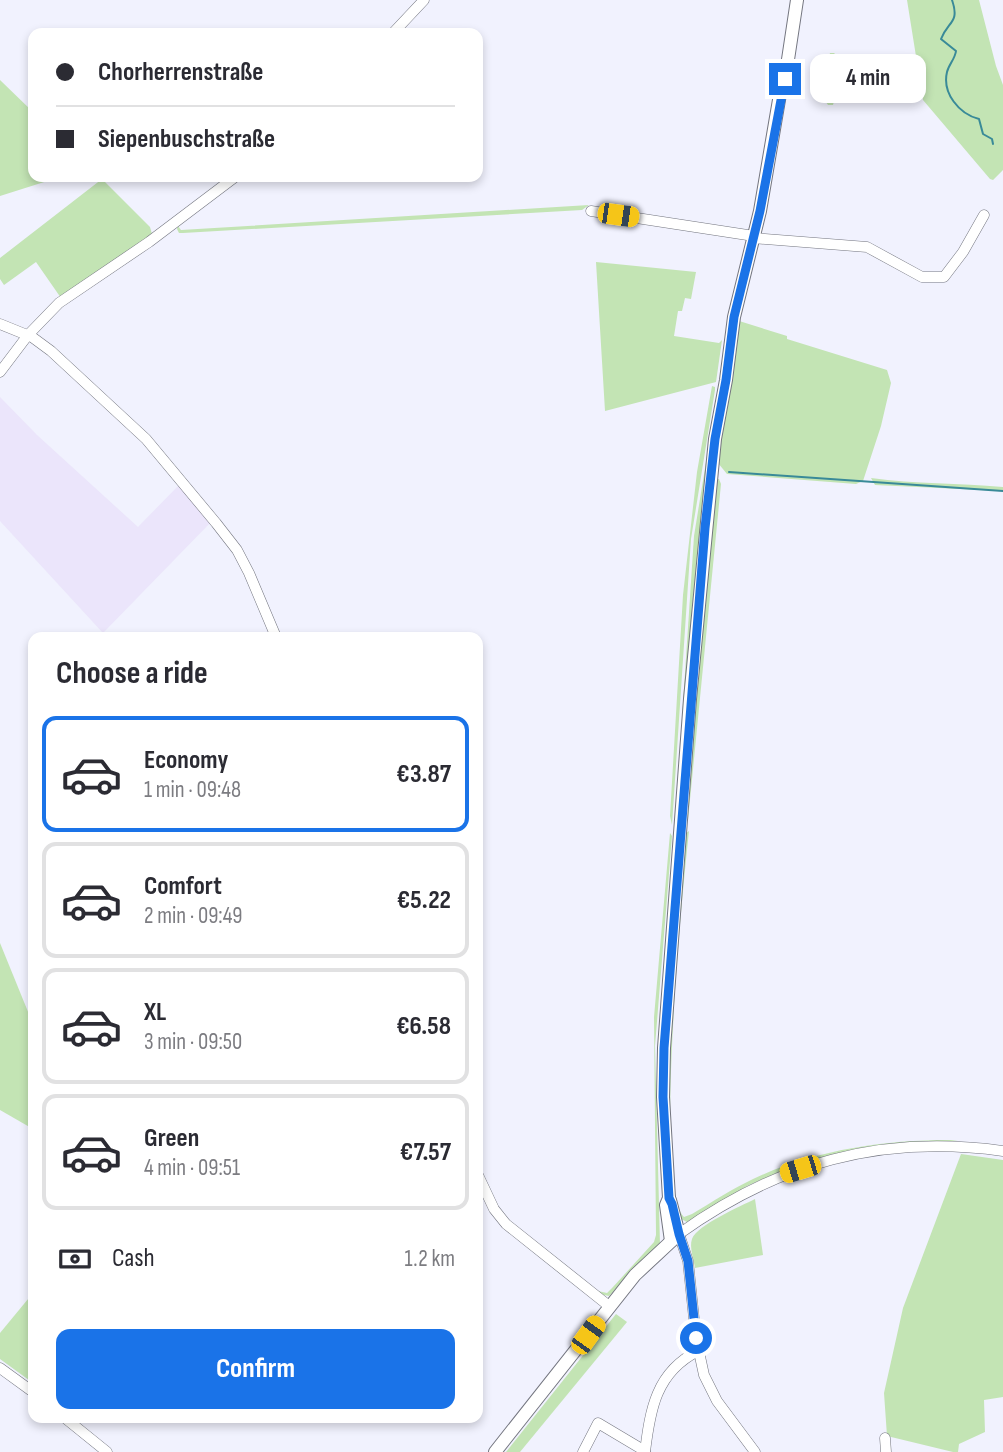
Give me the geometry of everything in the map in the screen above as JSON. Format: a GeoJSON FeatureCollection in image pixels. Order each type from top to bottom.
{"type":"FeatureCollection","features":[{"type":"Feature","properties":{"kind":"main road"},"geometry":{"type":"LineString","coordinates":[[495,1452],[635,1275],[675,1238],[666,1205],[669,1198],[663,1097],[664,1048],[704,539],[715,439],[734,317],[754,237],[780,94],[784,86],[797,0]]}},
{"type":"Feature","properties":{"kind":"street"},"geometry":{"type":"LineString","coordinates":[[398,28],[424,0]]}},
{"type":"Feature","properties":{"kind":"street"},"geometry":{"type":"LineString","coordinates":[[0,372],[28,335],[59,303],[160,234],[228,182]]}},
{"type":"Feature","properties":{"kind":"street"},"geometry":{"type":"LineString","coordinates":[[591,211],[754,237],[867,247],[922,277],[944,276],[963,253],[984,215]]}},
{"type":"Feature","properties":{"kind":"street"},"geometry":{"type":"LineString","coordinates":[[0,324],[28,335],[51,351],[146,439],[237,550],[274,632]]}},
{"type":"Feature","properties":{"kind":"street"},"geometry":{"type":"LineString","coordinates":[[755,1452],[712,1392],[704,1375],[698,1351],[687,1265],[675,1238],[725,1204],[773,1179],[843,1157],[920,1146],[963,1147],[1003,1152]]}},
{"type":"Feature","properties":{"kind":"street"},"geometry":{"type":"LineString","coordinates":[[483,1186],[494,1209],[506,1224],[609,1306]]}},
{"type":"Feature","properties":{"kind":"street"},"geometry":{"type":"LineString","coordinates":[[583,1452],[598,1423],[647,1451],[651,1408],[659,1388],[682,1361],[698,1351]]}},
{"type":"Feature","properties":{"kind":"street"},"geometry":{"type":"LineString","coordinates":[[0,1368],[28,1388]]}},
{"type":"Feature","properties":{"kind":"street"},"geometry":{"type":"LineString","coordinates":[[71,1423],[107,1452]]}},
{"type":"Feature","properties":{"kind":"street"},"geometry":{"type":"LineString","coordinates":[[885,1437],[886,1452]]}},
{"type":"Feature","properties":{"kind":"shaded area"},"geometry":{"type":"Polygon","coordinates":[[[0,397],[37,435],[138,527],[180,484],[211,522],[102,632],[0,521],[0,397]]]}},
{"type":"Feature","properties":{"kind":"green space"},"geometry":{"type":"Polygon","coordinates":[[[907,0],[979,0],[1003,85],[1003,170],[993,180],[923,100],[907,0]]]}},
{"type":"Feature","properties":{"kind":"green space"},"geometry":{"type":"Polygon","coordinates":[[[830,53],[834,53],[844,63],[833,105],[826,102],[830,88],[824,72],[830,53]]]}},
{"type":"Feature","properties":{"kind":"green space"},"geometry":{"type":"Polygon","coordinates":[[[0,80],[28,107],[28,182],[44,182],[0,196],[0,80]]]}},
{"type":"Feature","properties":{"kind":"green space"},"geometry":{"type":"Polygon","coordinates":[[[98,182],[105,182],[150,227],[152,234],[61,298],[36,262],[4,285],[0,279],[0,258],[98,182]]]}},
{"type":"Feature","properties":{"kind":"green space"},"geometry":{"type":"Polygon","coordinates":[[[589,205],[582,210],[183,233],[179,233],[177,229],[178,226],[181,230],[589,205]]]}},
{"type":"Feature","properties":{"kind":"green space"},"geometry":{"type":"Polygon","coordinates":[[[596,262],[696,272],[691,299],[685,298],[682,311],[678,311],[674,336],[719,343],[722,340],[716,382],[605,411],[596,262]]]}},
{"type":"Feature","properties":{"kind":"green space"},"geometry":{"type":"Polygon","coordinates":[[[736,320],[887,370],[891,383],[881,426],[863,481],[856,484],[727,474],[718,463],[736,320]]]}},
{"type":"Feature","properties":{"kind":"green space"},"geometry":{"type":"Polygon","coordinates":[[[712,386],[715,390],[691,539],[672,825],[670,816],[683,595],[697,472],[712,386]]]}},
{"type":"Feature","properties":{"kind":"green space"},"geometry":{"type":"Polygon","coordinates":[[[719,389],[675,825],[694,536],[719,389]]]}},
{"type":"Feature","properties":{"kind":"green space"},"geometry":{"type":"Polygon","coordinates":[[[871,478],[1003,487],[1003,491],[875,485],[871,478]]]}},
{"type":"Feature","properties":{"kind":"green space"},"geometry":{"type":"Polygon","coordinates":[[[716,479],[719,479],[721,484],[688,820],[686,811],[716,479]]]}},
{"type":"Feature","properties":{"kind":"green space"},"geometry":{"type":"Polygon","coordinates":[[[689,831],[681,911],[670,1096],[675,1194],[684,1217],[753,1179],[802,1160],[879,1144],[958,1140],[810,1162],[747,1186],[687,1222],[679,1218],[676,1210],[667,1109],[674,969],[685,834],[689,831]]]}},
{"type":"Feature","properties":{"kind":"green space"},"geometry":{"type":"Polygon","coordinates":[[[670,833],[672,836],[655,1046],[660,1245],[609,1296],[599,1294],[598,1291],[607,1293],[654,1242],[656,1235],[654,1017],[670,833]]]}},
{"type":"Feature","properties":{"kind":"green space"},"geometry":{"type":"Polygon","coordinates":[[[0,943],[28,1012],[28,1126],[0,1110],[0,943]]]}},
{"type":"Feature","properties":{"kind":"green space"},"geometry":{"type":"Polygon","coordinates":[[[961,1154],[1003,1160],[1003,1397],[984,1400],[985,1432],[959,1444],[958,1452],[953,1452],[887,1436],[884,1393],[903,1308],[961,1154]]]}},
{"type":"Feature","properties":{"kind":"green space"},"geometry":{"type":"Polygon","coordinates":[[[755,1199],[763,1255],[695,1268],[691,1246],[696,1234],[720,1216],[755,1199]]]}},
{"type":"Feature","properties":{"kind":"green space"},"geometry":{"type":"Polygon","coordinates":[[[28,1299],[28,1379],[0,1359],[0,1333],[28,1299]]]}},
{"type":"Feature","properties":{"kind":"green space"},"geometry":{"type":"Polygon","coordinates":[[[616,1314],[627,1322],[520,1452],[506,1452],[616,1314]]]}},
{"type":"Feature","properties":{"kind":"waterway"},"geometry":{"type":"LineString","coordinates":[[952,0],[954,18],[941,39],[956,51],[947,72],[947,88],[959,107],[979,119],[983,134],[992,139],[993,144]]}},
{"type":"Feature","properties":{"kind":"waterway"},"geometry":{"type":"LineString","coordinates":[[729,472],[1003,491]]}},
{"type":"Feature","properties":{"kind":"route"},"geometry":{"type":"LineString","coordinates":[[696,1338],[688,1261],[669,1198],[663,1097],[665,1031],[690,699],[715,439],[722,408],[734,317],[760,211],[780,94],[785,79]]}}]}
